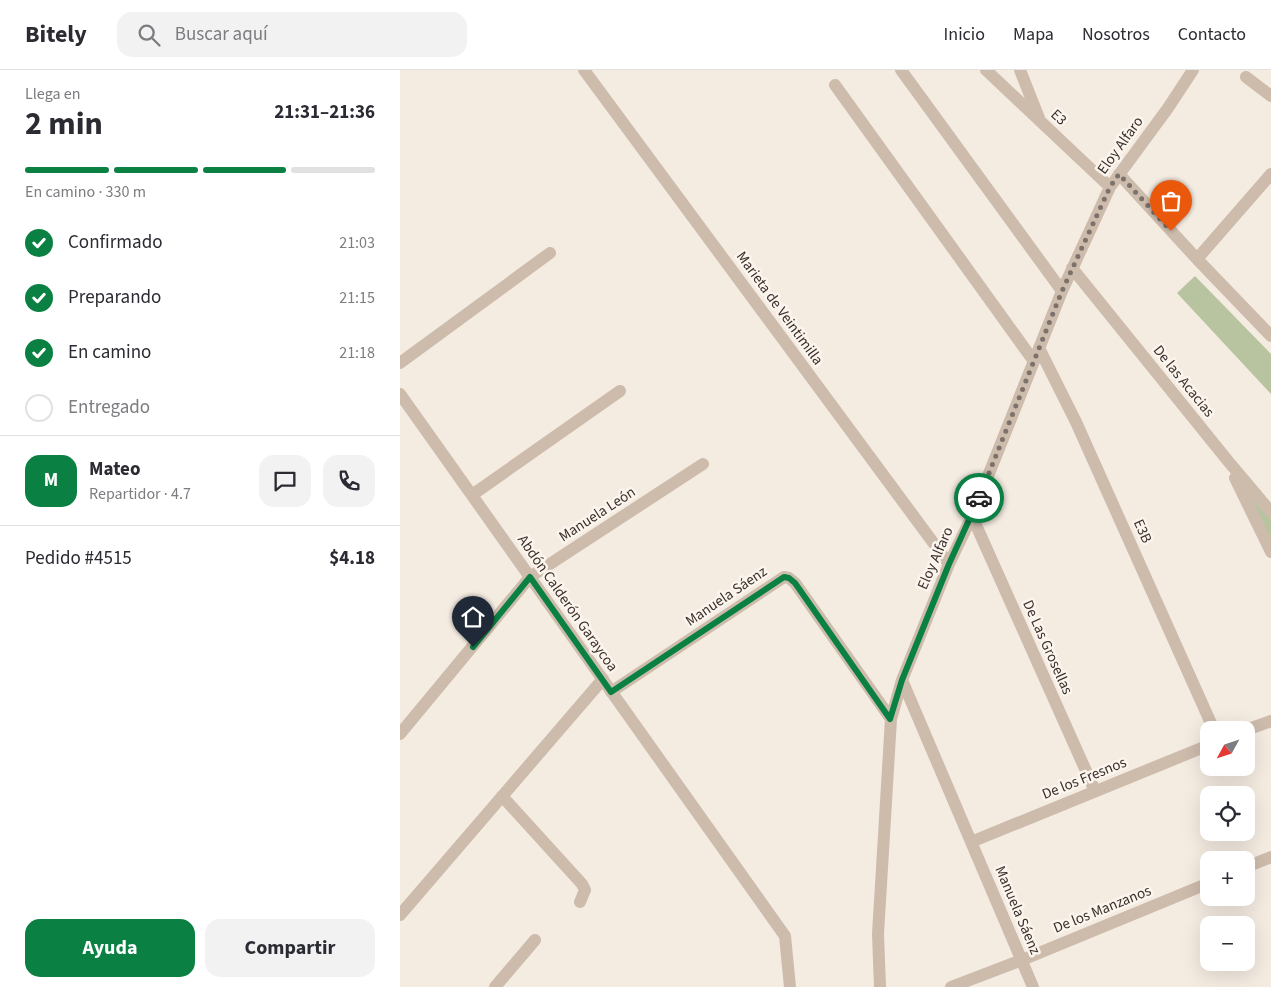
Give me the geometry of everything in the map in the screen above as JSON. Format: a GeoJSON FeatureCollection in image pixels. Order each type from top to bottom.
{"type":"FeatureCollection","features":[{"type":"Feature","properties":{"kind":"street","name":"Marieta de Veintimilla"},"geometry":{"type":"LineString","coordinates":[[584,70],[949,564]]}},
{"type":"Feature","properties":{"kind":"street"},"geometry":{"type":"LineString","coordinates":[[901,70],[1062,291]]}},
{"type":"Feature","properties":{"kind":"street","name":"E3"},"geometry":{"type":"LineString","coordinates":[[986,70],[1110,187]]}},
{"type":"Feature","properties":{"kind":"street"},"geometry":{"type":"LineString","coordinates":[[1020,70],[1041,122]]}},
{"type":"Feature","properties":{"kind":"street","name":"Eloy Alfaro"},"geometry":{"type":"LineString","coordinates":[[880,987],[878,934],[890,719],[902,680],[949,564],[972,516],[1062,291],[1110,187],[1168,108],[1193,70]]}},
{"type":"Feature","properties":{"kind":"street"},"geometry":{"type":"LineString","coordinates":[[1246,77],[1271,96]]}},
{"type":"Feature","properties":{"kind":"street"},"geometry":{"type":"LineString","coordinates":[[835,85],[1033,360]]}},
{"type":"Feature","properties":{"kind":"street"},"geometry":{"type":"LineString","coordinates":[[1119,174],[1271,336]]}},
{"type":"Feature","properties":{"kind":"street"},"geometry":{"type":"LineString","coordinates":[[1198,259],[1271,174]]}},
{"type":"Feature","properties":{"kind":"street"},"geometry":{"type":"LineString","coordinates":[[400,363],[550,253]]}},
{"type":"Feature","properties":{"kind":"street","name":"De las Acacias"},"geometry":{"type":"LineString","coordinates":[[1072,268],[1271,512]]}},
{"type":"Feature","properties":{"kind":"street","name":"E3B"},"geometry":{"type":"LineString","coordinates":[[1039,348],[1076,422],[1210,721]]}},
{"type":"Feature","properties":{"kind":"street"},"geometry":{"type":"LineString","coordinates":[[472,495],[620,391]]}},
{"type":"Feature","properties":{"kind":"street","name":"Abdón Calderón Garaycoa"},"geometry":{"type":"LineString","coordinates":[[400,394],[785,936],[790,987]]}},
{"type":"Feature","properties":{"kind":"street"},"geometry":{"type":"LineString","coordinates":[[1228,461],[1271,552]]}},
{"type":"Feature","properties":{"kind":"street","name":"Manuela León"},"geometry":{"type":"LineString","coordinates":[[400,734],[452,674],[530,577],[703,464]]}},
{"type":"Feature","properties":{"kind":"street","name":"De Las Grosellas"},"geometry":{"type":"LineString","coordinates":[[972,516],[1095,791]]}},
{"type":"Feature","properties":{"kind":"street","name":"Manuela Sáenz"},"geometry":{"type":"LineString","coordinates":[[611,692],[784,577],[789,578],[795,583],[890,719]]}},
{"type":"Feature","properties":{"kind":"street"},"geometry":{"type":"LineString","coordinates":[[400,915],[602,679]]}},
{"type":"Feature","properties":{"kind":"street","name":"Manuela Sáenz"},"geometry":{"type":"LineString","coordinates":[[902,680],[1033,987]]}},
{"type":"Feature","properties":{"kind":"street"},"geometry":{"type":"LineString","coordinates":[[1255,727],[1271,721]]}},
{"type":"Feature","properties":{"kind":"street","name":"De los Fresnos"},"geometry":{"type":"LineString","coordinates":[[971,842],[1200,749]]}},
{"type":"Feature","properties":{"kind":"street"},"geometry":{"type":"LineString","coordinates":[[502,796],[582,884],[585,890],[580,902]]}},
{"type":"Feature","properties":{"kind":"street"},"geometry":{"type":"LineString","coordinates":[[1255,863],[1271,857]]}},
{"type":"Feature","properties":{"kind":"street","name":"De los Manzanos"},"geometry":{"type":"LineString","coordinates":[[954,986],[1200,887]]}},
{"type":"Feature","properties":{"kind":"street"},"geometry":{"type":"LineString","coordinates":[[495,987],[535,940]]}},
{"type":"Feature","properties":{"kind":"green space"},"geometry":{"type":"Polygon","coordinates":[[[1195,276],[1271,354],[1271,394],[1177,293],[1195,276]]]}},
{"type":"Feature","properties":{"kind":"green space"},"geometry":{"type":"Polygon","coordinates":[[[1246,489],[1271,519],[1271,542],[1246,489]]]}},
{"type":"Feature","properties":{"kind":"way so far"},"geometry":{"type":"LineString","coordinates":[[979,498],[1062,291],[1110,187],[1119,174],[1171,231]]}},
{"type":"Feature","properties":{"kind":"route"},"geometry":{"type":"LineString","coordinates":[[473,647],[530,577],[611,692],[784,577],[789,578],[795,583],[890,719],[902,680],[949,564],[979,498]]}}]}
